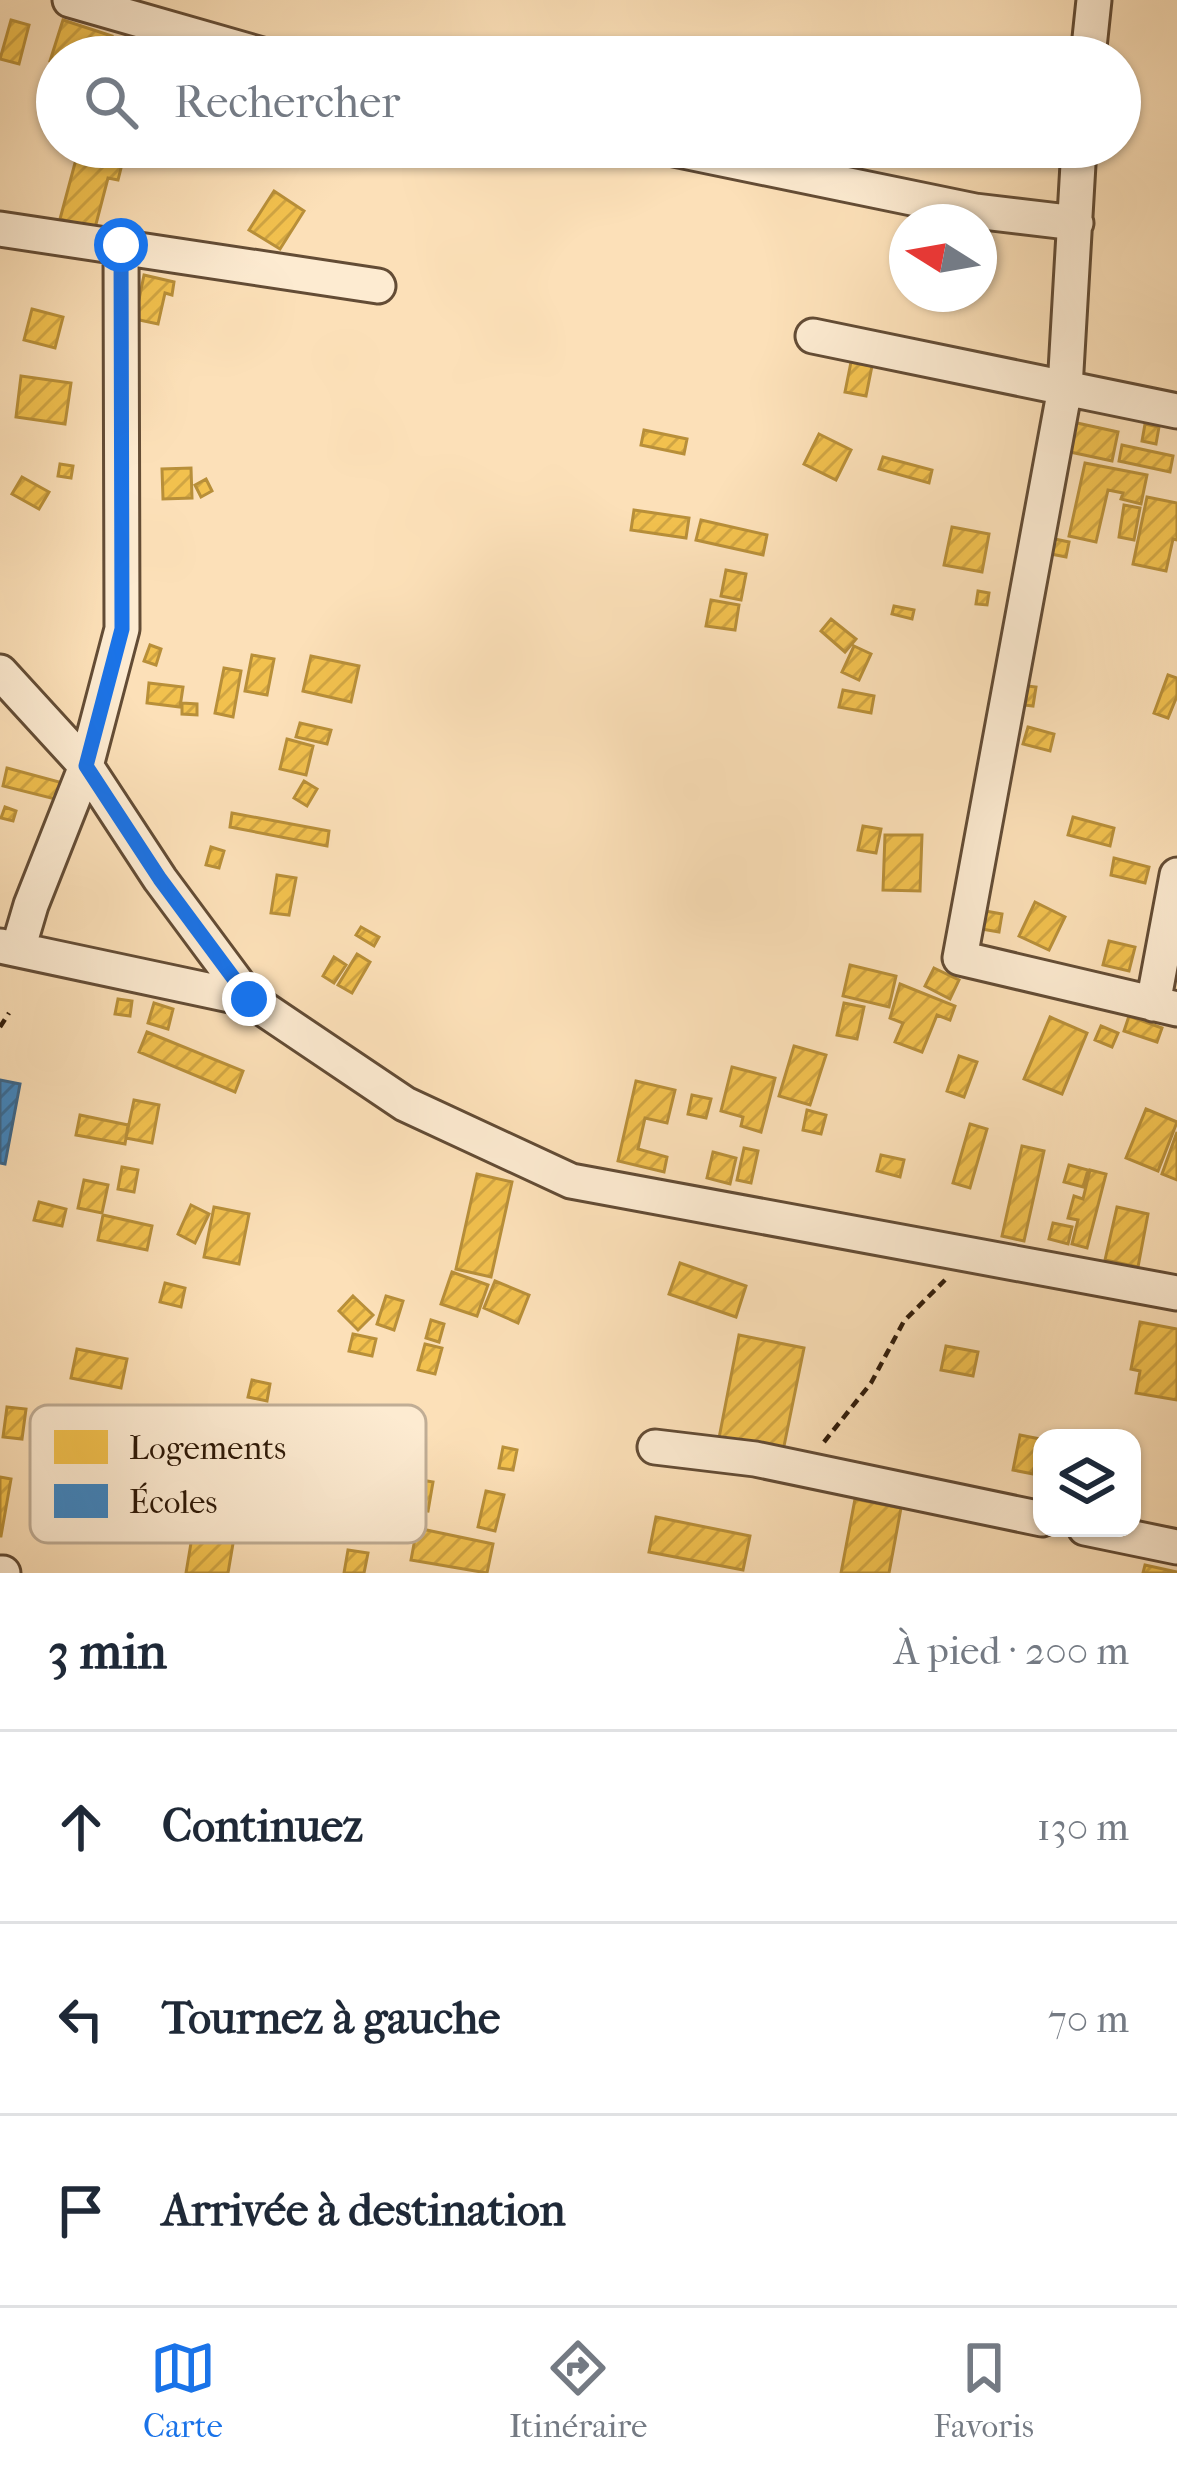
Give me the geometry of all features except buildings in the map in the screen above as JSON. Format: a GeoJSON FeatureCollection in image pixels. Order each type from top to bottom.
{"type":"FeatureCollection","features":[{"type":"Feature","properties":{"kind":"street"},"geometry":{"type":"LineString","coordinates":[[70,0],[196,36]]}},
{"type":"Feature","properties":{"kind":"street"},"geometry":{"type":"LineString","coordinates":[[1090,36],[1094,0]]}},
{"type":"Feature","properties":{"kind":"street"},"geometry":{"type":"LineString","coordinates":[[766,168],[976,211],[1076,223]]}},
{"type":"Feature","properties":{"kind":"street"},"geometry":{"type":"LineString","coordinates":[[1078,168],[1065,388],[960,958],[1165,1006],[1177,875]]}},
{"type":"Feature","properties":{"kind":"street"},"geometry":{"type":"LineString","coordinates":[[0,229],[378,286]]}},
{"type":"Feature","properties":{"kind":"street"},"geometry":{"type":"LineString","coordinates":[[121,245],[122,629],[86,766],[9,947],[249,999]]}},
{"type":"Feature","properties":{"kind":"street"},"geometry":{"type":"LineString","coordinates":[[813,336],[1177,411]]}},
{"type":"Feature","properties":{"kind":"street"},"geometry":{"type":"LineString","coordinates":[[0,672],[86,766],[160,879],[249,999],[405,1104],[571,1181],[1177,1293]]}},
{"type":"Feature","properties":{"kind":"street"},"geometry":{"type":"LineString","coordinates":[[655,1447],[755,1459],[1033,1517]]}},
{"type":"Feature","properties":{"kind":"street"},"geometry":{"type":"LineString","coordinates":[[1129,1537],[1177,1547]]}},
{"type":"Feature","properties":{"kind":"path"},"geometry":{"type":"LineString","coordinates":[[0,1027],[9,1013]]}},
{"type":"Feature","properties":{"kind":"path"},"geometry":{"type":"LineString","coordinates":[[801,1470],[872,1383],[904,1321],[970,1256]]}},
{"type":"Feature","properties":{"kind":"route"},"geometry":{"type":"LineString","coordinates":[[121,245],[122,629],[86,766],[160,879],[249,999]]}}]}
